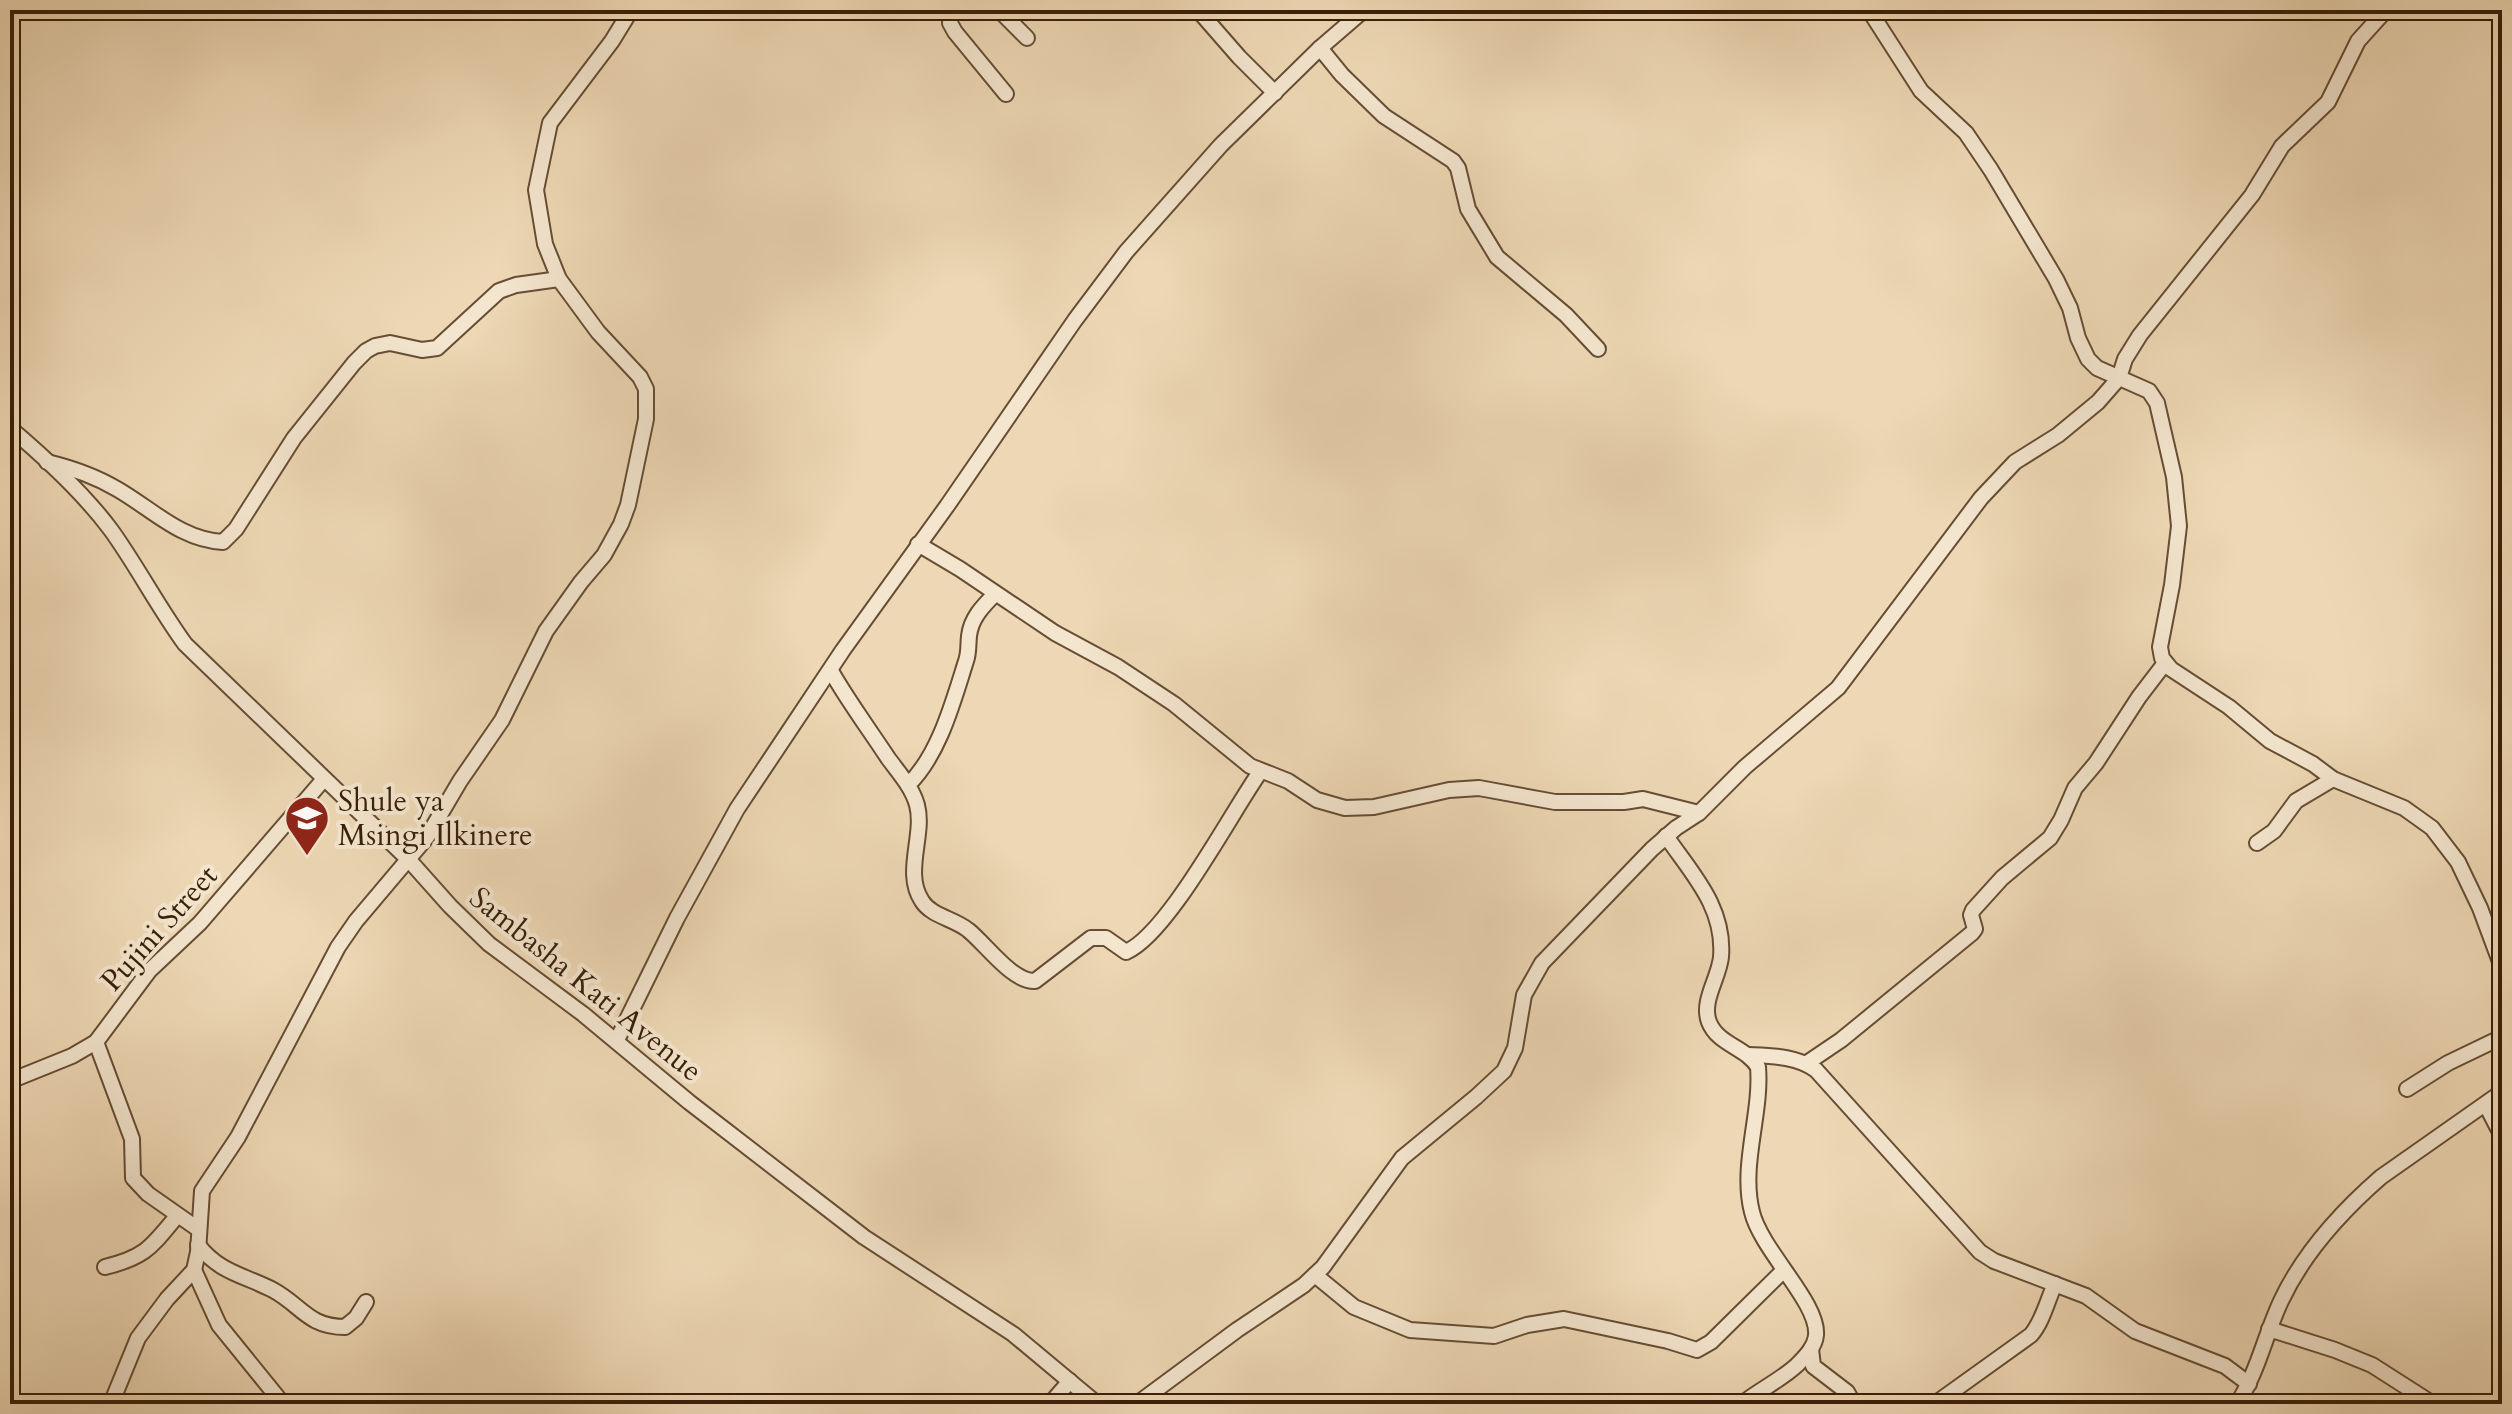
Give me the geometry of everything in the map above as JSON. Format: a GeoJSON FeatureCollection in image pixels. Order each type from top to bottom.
{"type":"FeatureCollection","features":[{"type":"Feature","properties":{"kind":"street"},"geometry":{"type":"LineString","coordinates":[[283,1404],[219,1325],[194,1270],[202,1191],[238,1137],[338,947],[356,921],[409,860],[502,720],[546,631],[604,555],[628,505],[646,419],[646,389],[640,377],[598,332],[559,279],[545,244],[536,190],[546,138],[558,110],[612,41],[631,10]]}},
{"type":"Feature","properties":{"kind":"street"},"geometry":{"type":"LineString","coordinates":[[951,10],[950,23],[955,32],[1006,94]]}},
{"type":"Feature","properties":{"kind":"street"},"geometry":{"type":"LineString","coordinates":[[999,10],[1027,38]]}},
{"type":"Feature","properties":{"kind":"street"},"geometry":{"type":"LineString","coordinates":[[1198,10],[1275,93]]}},
{"type":"Feature","properties":{"kind":"street"},"geometry":{"type":"LineString","coordinates":[[617,1040],[677,918],[737,809],[1075,320],[1126,252],[1221,145],[1320,48],[1364,10]]}},
{"type":"Feature","properties":{"kind":"street"},"geometry":{"type":"LineString","coordinates":[[1869,10],[1921,91],[1966,133],[1991,170],[2056,279],[2088,359],[2097,368],[2149,391],[2157,403],[2177,493],[2177,547],[2160,647],[2165,663],[2229,707],[2258,733],[2333,779],[2404,808],[2432,828],[2458,862],[2480,908],[2502,967]]}},
{"type":"Feature","properties":{"kind":"street"},"geometry":{"type":"LineString","coordinates":[[1137,1404],[1315,1275],[1402,1158],[1504,1071],[1515,1048],[1524,995],[1535,972],[1666,836],[1699,813],[1745,767],[1838,688],[1960,525],[2001,476],[2028,451],[2058,435],[2098,402],[2119,378],[2125,359],[2140,335],[2252,195],[2282,146],[2328,102],[2347,58],[2386,10]]}},
{"type":"Feature","properties":{"kind":"street"},"geometry":{"type":"LineString","coordinates":[[1320,48],[1342,75],[1384,116],[1453,161],[1458,168],[1468,209],[1497,257],[1566,315],[1598,349]]}},
{"type":"Feature","properties":{"kind":"street"},"geometry":{"type":"LineString","coordinates":[[47,461],[99,480],[188,534],[223,542],[236,529],[278,459],[304,424],[366,351],[390,343],[422,350],[437,348],[499,291],[516,285],[559,279]]}},
{"type":"Feature","properties":{"kind":"street","name":"Sambasha Kati Avenue"},"geometry":{"type":"LineString","coordinates":[[10,428],[47,461],[112,531],[185,644],[409,860],[471,928],[864,1237],[990,1318],[1097,1404]]}},
{"type":"Feature","properties":{"kind":"street"},"geometry":{"type":"LineString","coordinates":[[918,544],[1055,633],[1118,667],[1174,704],[1260,772],[1288,781],[1317,800],[1345,808],[1374,807],[1449,790],[1479,788],[1555,802],[1643,799],[1699,813]]}},
{"type":"Feature","properties":{"kind":"street"},"geometry":{"type":"LineString","coordinates":[[908,785],[928,759],[948,713],[967,659],[972,625],[979,611],[995,594]]}},
{"type":"Feature","properties":{"kind":"street"},"geometry":{"type":"LineString","coordinates":[[1807,1063],[1841,1040],[1972,933],[1975,929],[1971,915],[1973,910],[2002,878],[2050,838],[2075,788],[2096,763],[2165,663]]}},
{"type":"Feature","properties":{"kind":"street"},"geometry":{"type":"LineString","coordinates":[[831,671],[908,785],[916,804],[919,816],[915,879],[922,902],[928,909],[969,930],[1025,980],[1031,981],[1091,938],[1106,938],[1126,952],[1137,945],[1186,887],[1260,772]]}},
{"type":"Feature","properties":{"kind":"street","name":"Pujini Street"},"geometry":{"type":"LineString","coordinates":[[10,1081],[72,1056],[96,1042],[149,971],[200,923],[324,779]]}},
{"type":"Feature","properties":{"kind":"street"},"geometry":{"type":"LineString","coordinates":[[2257,843],[2274,831],[2296,801],[2333,779]]}},
{"type":"Feature","properties":{"kind":"street"},"geometry":{"type":"LineString","coordinates":[[1666,836],[1698,879],[1717,914],[1721,958],[1717,979],[1705,1008],[1709,1022],[1719,1037],[1749,1055],[1758,1067],[1750,1169],[1752,1212],[1767,1247],[1807,1305],[1817,1332],[1811,1349],[1796,1366],[1742,1404]]}},
{"type":"Feature","properties":{"kind":"street"},"geometry":{"type":"LineString","coordinates":[[2407,1089],[2448,1063],[2502,1037]]}},
{"type":"Feature","properties":{"kind":"street"},"geometry":{"type":"LineString","coordinates":[[96,1042],[132,1139],[133,1178],[148,1194],[198,1229]]}},
{"type":"Feature","properties":{"kind":"street"},"geometry":{"type":"LineString","coordinates":[[1749,1055],[1807,1063],[1828,1082],[1980,1252],[1994,1261],[2086,1296],[2135,1331],[2225,1366],[2249,1384]]}},
{"type":"Feature","properties":{"kind":"street"},"geometry":{"type":"LineString","coordinates":[[2237,1404],[2249,1384],[2281,1300],[2320,1240],[2381,1177],[2502,1092]]}},
{"type":"Feature","properties":{"kind":"street"},"geometry":{"type":"LineString","coordinates":[[2486,1105],[2502,1136]]}},
{"type":"Feature","properties":{"kind":"street"},"geometry":{"type":"LineString","coordinates":[[105,1267],[126,1262],[147,1251],[177,1216]]}},
{"type":"Feature","properties":{"kind":"street"},"geometry":{"type":"LineString","coordinates":[[198,1245],[220,1267],[274,1291],[307,1317],[320,1323],[345,1327],[356,1318],[366,1302]]}},
{"type":"Feature","properties":{"kind":"street"},"geometry":{"type":"LineString","coordinates":[[111,1404],[138,1338],[167,1299],[194,1270]]}},
{"type":"Feature","properties":{"kind":"street"},"geometry":{"type":"LineString","coordinates":[[1315,1275],[1354,1307],[1410,1330],[1494,1336],[1527,1325],[1564,1319],[1697,1350],[1724,1329],[1783,1271]]}},
{"type":"Feature","properties":{"kind":"street"},"geometry":{"type":"LineString","coordinates":[[1939,1401],[2031,1335],[2041,1322],[2043,1309],[2055,1284]]}},
{"type":"Feature","properties":{"kind":"street"},"geometry":{"type":"LineString","coordinates":[[2269,1329],[2372,1365],[2433,1404]]}},
{"type":"Feature","properties":{"kind":"street"},"geometry":{"type":"LineString","coordinates":[[1811,1349],[1813,1366],[1847,1392],[1854,1404]]}},
{"type":"Feature","properties":{"kind":"street"},"geometry":{"type":"LineString","coordinates":[[1050,1404],[1070,1381]]}},
{"type":"Feature","properties":{"kind":"place","name":"Shule ya Msingi Ilkinere"},"geometry":{"type":"Point","coordinates":[307,857]}}]}
